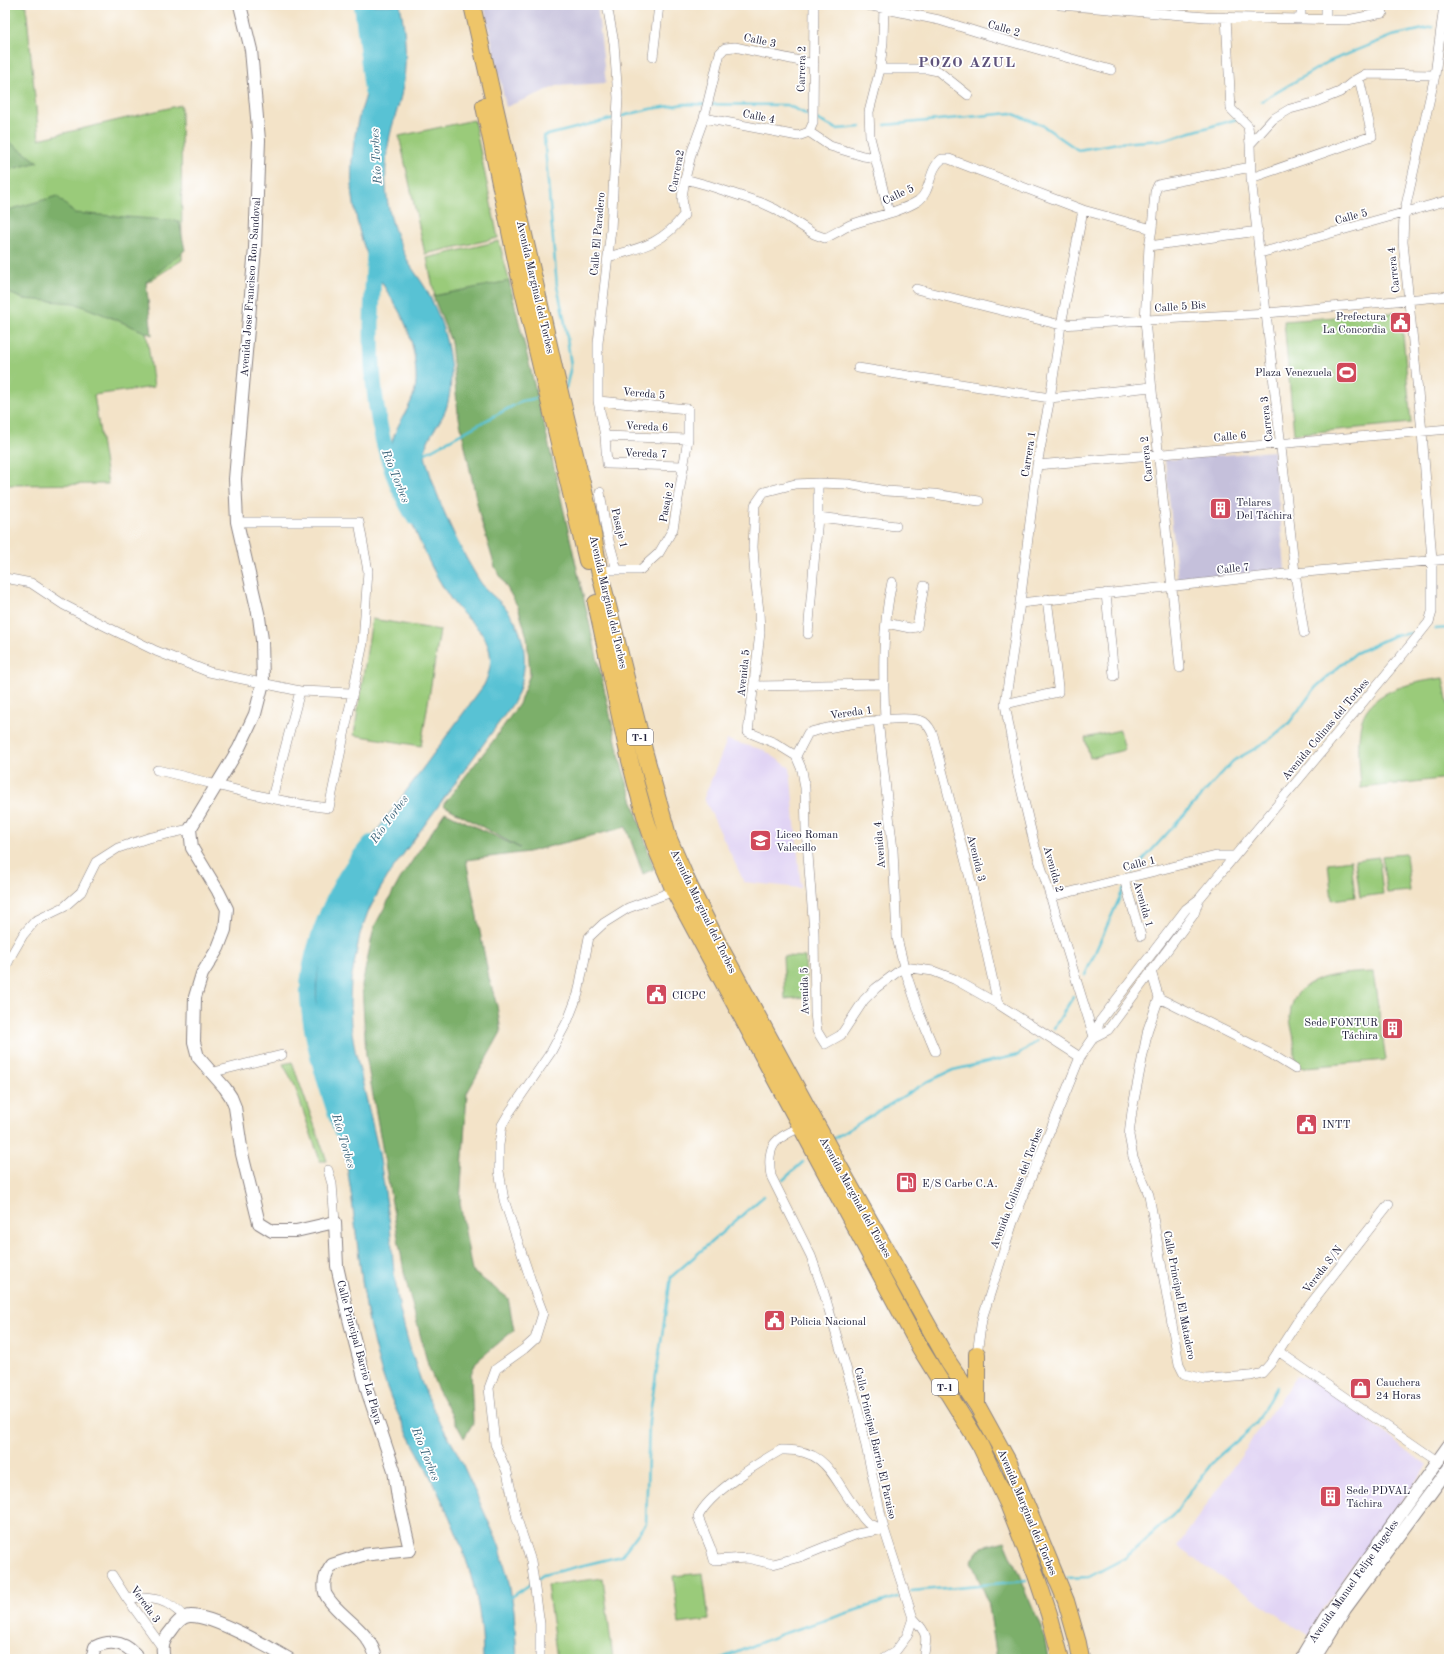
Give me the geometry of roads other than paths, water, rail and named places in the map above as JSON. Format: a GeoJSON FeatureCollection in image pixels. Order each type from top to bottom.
{"type":"FeatureCollection","features":[{"type":"Feature","properties":{"kind":"highway","name":"Avenida Marginal del Torbes"},"geometry":{"type":"LineString","coordinates":[[461,5],[518,270],[581,534],[631,761],[654,843],[674,891],[807,1123],[948,1363],[977,1405],[1009,1463],[1066,1601],[1081,1659]]}},
{"type":"Feature","properties":{"kind":"highway","name":"Avenida Marginal del Torbes"},"geometry":{"type":"LineString","coordinates":[[472,5],[556,376],[590,516],[600,570],[645,754],[669,839],[689,885],[920,1348],[980,1444],[1008,1504],[1036,1575],[1049,1614],[1061,1659]]}},
{"type":"Feature","properties":{"kind":"highway"},"geometry":{"type":"LineString","coordinates":[[948,1363],[959,1365],[971,1360],[977,1354]]}},
{"type":"Feature","properties":{"kind":"highway"},"geometry":{"type":"LineString","coordinates":[[977,1354],[977,1405]]}},
{"type":"Feature","properties":{"kind":"street","name":"Avenida Jose Francisco Ron Sandoval"},"geometry":{"type":"LineString","coordinates":[[190,829],[239,748],[256,714],[263,684],[260,617],[237,522],[235,479],[255,248],[259,140],[251,50],[240,5]]}},
{"type":"Feature","properties":{"kind":"street","name":"Calle El Paradero"},"geometry":{"type":"LineString","coordinates":[[607,5],[614,43],[618,98],[616,156],[608,257],[598,344],[598,401],[605,436],[607,464]]}},
{"type":"Feature","properties":{"kind":"street"},"geometry":{"type":"LineString","coordinates":[[653,57],[659,5]]}},
{"type":"Feature","properties":{"kind":"street","name":"Carrera 2"},"geometry":{"type":"LineString","coordinates":[[808,132],[813,123],[814,5]]}},
{"type":"Feature","properties":{"kind":"street","name":"Calle 2"},"geometry":{"type":"LineString","coordinates":[[867,5],[884,7],[939,20],[1111,70]]}},
{"type":"Feature","properties":{"kind":"street"},"geometry":{"type":"LineString","coordinates":[[1060,5],[1226,17],[1347,20],[1383,13]]}},
{"type":"Feature","properties":{"kind":"street"},"geometry":{"type":"LineString","coordinates":[[1301,5],[1301,18]]}},
{"type":"Feature","properties":{"kind":"street"},"geometry":{"type":"LineString","coordinates":[[1326,5],[1326,19]]}},
{"type":"Feature","properties":{"kind":"street","name":"Carrera 4"},"geometry":{"type":"LineString","coordinates":[[1432,560],[1422,432],[1403,242],[1404,214],[1435,75],[1444,5]]}},
{"type":"Feature","properties":{"kind":"street"},"geometry":{"type":"LineString","coordinates":[[884,7],[883,42],[880,69],[869,112],[870,137],[889,213]]}},
{"type":"Feature","properties":{"kind":"street","name":"Carrera 3"},"geometry":{"type":"LineString","coordinates":[[1226,17],[1231,109],[1248,126],[1251,178],[1295,573],[1304,633]]}},
{"type":"Feature","properties":{"kind":"street","name":"Calle 3"},"geometry":{"type":"LineString","coordinates":[[725,48],[735,46],[814,64]]}},
{"type":"Feature","properties":{"kind":"street","name":"Carrera2"},"geometry":{"type":"LineString","coordinates":[[608,257],[643,247],[662,238],[675,228],[684,215],[682,197],[692,150],[704,118],[720,54],[725,48]]}},
{"type":"Feature","properties":{"kind":"street"},"geometry":{"type":"LineString","coordinates":[[880,69],[928,69],[938,71],[968,95]]}},
{"type":"Feature","properties":{"kind":"street"},"geometry":{"type":"LineString","coordinates":[[1250,144],[1273,119],[1290,109],[1313,103],[1340,92],[1366,74],[1435,75]]}},
{"type":"Feature","properties":{"kind":"street"},"geometry":{"type":"LineString","coordinates":[[1251,178],[1372,136],[1359,78]]}},
{"type":"Feature","properties":{"kind":"street","name":"Calle 4"},"geometry":{"type":"LineString","coordinates":[[704,118],[798,136],[808,132]]}},
{"type":"Feature","properties":{"kind":"street"},"geometry":{"type":"LineString","coordinates":[[808,132],[830,146],[863,156],[876,158]]}},
{"type":"Feature","properties":{"kind":"street","name":"Calle 5"},"geometry":{"type":"LineString","coordinates":[[685,179],[762,203],[775,209],[814,234],[825,238],[850,225],[889,213],[918,201],[923,197],[936,163],[942,158],[949,159],[1083,210],[1152,229]]}},
{"type":"Feature","properties":{"kind":"street","name":"Carrera 2"},"geometry":{"type":"LineString","coordinates":[[1180,668],[1150,387],[1145,321],[1149,246],[1155,192],[1158,185],[1251,166]]}},
{"type":"Feature","properties":{"kind":"street","name":"Calle 5"},"geometry":{"type":"LineString","coordinates":[[1260,253],[1404,214],[1449,200]]}},
{"type":"Feature","properties":{"kind":"street","name":"Carrera 1"},"geometry":{"type":"LineString","coordinates":[[1005,704],[1020,603],[1037,465],[1050,398],[1061,325],[1083,210]]}},
{"type":"Feature","properties":{"kind":"street"},"geometry":{"type":"LineString","coordinates":[[1149,246],[1258,232]]}},
{"type":"Feature","properties":{"kind":"street","name":"Calle 5 Bis"},"geometry":{"type":"LineString","coordinates":[[916,289],[1061,325],[1267,313],[1449,296]]}},
{"type":"Feature","properties":{"kind":"street"},"geometry":{"type":"LineString","coordinates":[[858,368],[1050,398],[1150,387]]}},
{"type":"Feature","properties":{"kind":"street","name":"Vereda 5"},"geometry":{"type":"LineString","coordinates":[[598,401],[688,409]]}},
{"type":"Feature","properties":{"kind":"street","name":"Pasaje 2"},"geometry":{"type":"LineString","coordinates":[[600,570],[640,570],[659,553],[673,529],[688,440],[688,409]]}},
{"type":"Feature","properties":{"kind":"street","name":"Calle 6"},"geometry":{"type":"LineString","coordinates":[[1037,465],[1449,429]]}},
{"type":"Feature","properties":{"kind":"street","name":"Vereda 6"},"geometry":{"type":"LineString","coordinates":[[605,436],[688,440]]}},
{"type":"Feature","properties":{"kind":"street","name":"Vereda 7"},"geometry":{"type":"LineString","coordinates":[[607,464],[684,466]]}},
{"type":"Feature","properties":{"kind":"street"},"geometry":{"type":"LineString","coordinates":[[808,634],[818,517],[818,483]]}},
{"type":"Feature","properties":{"kind":"street","name":"Avenida 5"},"geometry":{"type":"LineString","coordinates":[[904,967],[876,988],[864,1000],[841,1035],[825,1044],[817,1031],[814,932],[806,829],[805,788],[802,770],[796,756],[775,743],[748,732],[760,633],[759,611],[754,577],[753,547],[755,505],[764,492],[795,484],[818,483],[848,484],[979,501]]}},
{"type":"Feature","properties":{"kind":"street","name":"Pasaje 1"},"geometry":{"type":"LineString","coordinates":[[600,492],[606,530],[617,570]]}},
{"type":"Feature","properties":{"kind":"street"},"geometry":{"type":"LineString","coordinates":[[818,517],[896,526]]}},
{"type":"Feature","properties":{"kind":"street"},"geometry":{"type":"LineString","coordinates":[[157,770],[216,786],[305,805],[329,808],[363,643],[368,571],[359,522],[237,522]]}},
{"type":"Feature","properties":{"kind":"street","name":"Calle 7"},"geometry":{"type":"LineString","coordinates":[[1020,603],[1295,573],[1449,559]]}},
{"type":"Feature","properties":{"kind":"street","name":"Avenida Colinas del Torbes"},"geometry":{"type":"LineString","coordinates":[[977,1354],[982,1319],[1013,1222],[1080,1057],[1094,1037],[1100,1021],[1186,909],[1199,899],[1428,622],[1432,612],[1432,560]]}},
{"type":"Feature","properties":{"kind":"street"},"geometry":{"type":"LineString","coordinates":[[5,578],[31,583],[64,605],[156,651],[209,672],[300,691],[352,693]]}},
{"type":"Feature","properties":{"kind":"street","name":"Avenida 4"},"geometry":{"type":"LineString","coordinates":[[892,582],[886,623],[882,720],[897,938],[904,967],[920,1015],[935,1051]]}},
{"type":"Feature","properties":{"kind":"street"},"geometry":{"type":"LineString","coordinates":[[886,623],[910,628],[917,627],[924,586]]}},
{"type":"Feature","properties":{"kind":"street"},"geometry":{"type":"LineString","coordinates":[[1106,593],[1114,676]]}},
{"type":"Feature","properties":{"kind":"street"},"geometry":{"type":"LineString","coordinates":[[1005,704],[1058,692],[1047,599]]}},
{"type":"Feature","properties":{"kind":"street"},"geometry":{"type":"LineString","coordinates":[[754,686],[883,684]]}},
{"type":"Feature","properties":{"kind":"street"},"geometry":{"type":"LineString","coordinates":[[272,798],[300,691]]}},
{"type":"Feature","properties":{"kind":"street","name":"Avenida 2"},"geometry":{"type":"LineString","coordinates":[[1005,704],[1018,776],[1050,897],[1094,1037]]}},
{"type":"Feature","properties":{"kind":"street","name":"Vereda 1"},"geometry":{"type":"LineString","coordinates":[[796,756],[808,733],[821,728],[882,720],[917,720],[923,722]]}},
{"type":"Feature","properties":{"kind":"street","name":"Avenida 3"},"geometry":{"type":"LineString","coordinates":[[923,722],[933,735],[971,882],[998,1004]]}},
{"type":"Feature","properties":{"kind":"street"},"geometry":{"type":"LineString","coordinates":[[5,969],[23,935],[35,921],[64,907],[81,892],[96,862],[118,848],[148,838],[190,829],[192,848],[227,909],[225,930],[218,948],[202,974],[195,997],[194,1042],[198,1057],[231,1097],[235,1107],[242,1154],[259,1223],[272,1231],[296,1231],[336,1222],[332,1184],[328,1170]]}},
{"type":"Feature","properties":{"kind":"street","name":"Calle 1"},"geometry":{"type":"LineString","coordinates":[[1050,897],[1216,856],[1235,856]]}},
{"type":"Feature","properties":{"kind":"street","name":"Avenida 1"},"geometry":{"type":"LineString","coordinates":[[1124,879],[1141,936]]}},
{"type":"Feature","properties":{"kind":"street"},"geometry":{"type":"LineString","coordinates":[[540,1659],[540,1624],[531,1561],[518,1519],[507,1472],[494,1444],[489,1388],[496,1369],[535,1339],[543,1313],[504,1200],[499,1171],[499,1145],[502,1125],[508,1113],[551,1052],[568,1020],[578,994],[589,937],[604,923],[628,908],[674,891]]}},
{"type":"Feature","properties":{"kind":"street","name":"Avenida Colinas del Torbes"},"geometry":{"type":"LineString","coordinates":[[1094,1037],[1108,1030],[1194,914],[1199,899]]}},
{"type":"Feature","properties":{"kind":"street"},"geometry":{"type":"LineString","coordinates":[[904,967],[933,971],[954,980],[998,1004],[1080,1057]]}},
{"type":"Feature","properties":{"kind":"street"},"geometry":{"type":"LineString","coordinates":[[1151,971],[1159,998],[1270,1054],[1295,1069]]}},
{"type":"Feature","properties":{"kind":"street","name":"Calle Principal El Matadero"},"geometry":{"type":"LineString","coordinates":[[1159,998],[1148,1029],[1132,1111],[1129,1135],[1133,1157],[1149,1195],[1179,1364],[1184,1374],[1195,1378],[1205,1379],[1251,1376],[1262,1373],[1278,1351]]}},
{"type":"Feature","properties":{"kind":"street"},"geometry":{"type":"LineString","coordinates":[[210,1073],[282,1055]]}},
{"type":"Feature","properties":{"kind":"street","name":"Calle Principal Barrio El Paraiso"},"geometry":{"type":"LineString","coordinates":[[807,1123],[781,1136],[771,1149],[769,1162],[771,1176],[811,1256],[824,1293],[857,1405],[884,1529],[913,1618]]}},
{"type":"Feature","properties":{"kind":"street","name":"Vereda S/N"},"geometry":{"type":"LineString","coordinates":[[1278,1351],[1301,1316],[1389,1204]]}},
{"type":"Feature","properties":{"kind":"street","name":"Calle Principal Barrio La Playa"},"geometry":{"type":"LineString","coordinates":[[336,1222],[337,1266],[348,1316],[368,1393],[394,1470],[398,1498],[410,1550],[362,1556],[332,1565],[325,1580],[325,1594],[341,1612],[355,1624],[375,1655],[376,1659]]}},
{"type":"Feature","properties":{"kind":"street"},"geometry":{"type":"LineString","coordinates":[[1278,1351],[1437,1462]]}},
{"type":"Feature","properties":{"kind":"street","name":"Avenida Manuel Felipe Rugeles"},"geometry":{"type":"LineString","coordinates":[[1301,1659],[1324,1619],[1449,1444]]}},
{"type":"Feature","properties":{"kind":"street"},"geometry":{"type":"LineString","coordinates":[[781,1450],[788,1450],[811,1454],[820,1459],[830,1469],[842,1488],[869,1524],[884,1529],[857,1534],[800,1557],[773,1564],[747,1558],[714,1560],[698,1517],[701,1511],[726,1487],[767,1458],[781,1450]]}},
{"type":"Feature","properties":{"kind":"street","name":"Avenida Manuel Felipe Rugeles"},"geometry":{"type":"LineString","coordinates":[[1314,1659],[1345,1609],[1449,1468]]}},
{"type":"Feature","properties":{"kind":"street","name":"Vereda 3"},"geometry":{"type":"LineString","coordinates":[[112,1575],[126,1598],[162,1647]]}},
{"type":"Feature","properties":{"kind":"street"},"geometry":{"type":"LineString","coordinates":[[126,1598],[156,1598],[175,1607],[184,1617]]}},
{"type":"Feature","properties":{"kind":"street"},"geometry":{"type":"LineString","coordinates":[[164,1659],[162,1647],[164,1638],[184,1617],[190,1616],[210,1620],[231,1628],[287,1659]]}},
{"type":"Feature","properties":{"kind":"street"},"geometry":{"type":"LineString","coordinates":[[883,1659],[894,1655],[907,1636],[913,1618],[924,1630],[927,1641],[923,1659]]}},
{"type":"Feature","properties":{"kind":"street"},"geometry":{"type":"LineString","coordinates":[[92,1659],[95,1647],[104,1643],[124,1645],[139,1659]]}},
{"type":"Feature","properties":{"kind":"water"},"geometry":{"type":"Polygon","coordinates":[[[365,5],[400,5],[405,36],[405,67],[403,87],[388,144],[386,180],[388,207],[402,249],[410,265],[426,288],[438,315],[447,342],[450,362],[451,382],[446,409],[426,446],[426,460],[442,507],[463,552],[482,584],[505,607],[513,618],[522,640],[524,665],[523,677],[514,702],[391,871],[368,912],[360,934],[351,980],[351,1026],[355,1050],[379,1153],[390,1225],[394,1273],[400,1311],[422,1384],[438,1419],[458,1454],[499,1545],[508,1578],[514,1610],[517,1659],[483,1659],[479,1609],[467,1562],[449,1516],[395,1407],[381,1369],[367,1311],[346,1161],[325,1070],[317,1025],[317,978],[322,944],[332,912],[346,881],[362,851],[484,685],[491,661],[490,651],[485,639],[477,628],[456,607],[444,589],[423,550],[396,479],[392,463],[391,450],[393,438],[413,398],[416,387],[416,374],[413,349],[409,333],[403,318],[377,275],[362,242],[352,194],[351,172],[354,141],[358,120],[366,96],[371,62],[370,33],[365,5]]]}},
{"type":"Feature","properties":{"kind":"waterway","name":"Río Torbes"},"geometry":{"type":"LineString","coordinates":[[362,5],[372,91]]}},
{"type":"Feature","properties":{"kind":"waterway"},"geometry":{"type":"LineString","coordinates":[[1262,101],[1328,62],[1392,36],[1433,27]]}},
{"type":"Feature","properties":{"kind":"waterway"},"geometry":{"type":"LineString","coordinates":[[566,388],[571,366],[565,323],[557,286],[544,136],[650,109],[685,104],[787,105],[812,117]]}},
{"type":"Feature","properties":{"kind":"waterway"},"geometry":{"type":"LineString","coordinates":[[885,125],[1011,113],[1042,125],[1078,150],[1118,143],[1163,140],[1237,119]]}},
{"type":"Feature","properties":{"kind":"waterway"},"geometry":{"type":"LineString","coordinates":[[816,119],[837,129],[861,127]]}},
{"type":"Feature","properties":{"kind":"waterway","name":"Río Torbes"},"geometry":{"type":"LineString","coordinates":[[375,246],[372,350],[374,385],[379,420],[386,453],[398,486],[414,517]]}},
{"type":"Feature","properties":{"kind":"waterway"},"geometry":{"type":"LineString","coordinates":[[422,455],[522,401],[543,397]]}},
{"type":"Feature","properties":{"kind":"waterway"},"geometry":{"type":"LineString","coordinates":[[1435,629],[1449,628]]}},
{"type":"Feature","properties":{"kind":"waterway"},"geometry":{"type":"LineString","coordinates":[[1132,872],[1233,761],[1265,743],[1289,723],[1316,687],[1341,665],[1356,653],[1393,636],[1412,633]]}},
{"type":"Feature","properties":{"kind":"waterway","name":"Río Torbes"},"geometry":{"type":"LineString","coordinates":[[341,1130],[325,1081],[312,1031],[308,984],[313,955],[329,910],[341,885],[371,843]]}},
{"type":"Feature","properties":{"kind":"waterway"},"geometry":{"type":"LineString","coordinates":[[1085,975],[1124,888]]}},
{"type":"Feature","properties":{"kind":"waterway"},"geometry":{"type":"LineString","coordinates":[[1054,1028],[1073,997]]}},
{"type":"Feature","properties":{"kind":"waterway"},"geometry":{"type":"LineString","coordinates":[[833,1139],[925,1083],[953,1070],[1018,1055],[1037,1041]]}},
{"type":"Feature","properties":{"kind":"waterway"},"geometry":{"type":"LineString","coordinates":[[783,1180],[803,1162]]}},
{"type":"Feature","properties":{"kind":"waterway"},"geometry":{"type":"LineString","coordinates":[[536,1580],[543,1575],[621,1556],[646,1523],[649,1420],[671,1277],[764,1196]]}},
{"type":"Feature","properties":{"kind":"waterway"},"geometry":{"type":"LineString","coordinates":[[1067,1578],[1089,1577],[1125,1558],[1173,1515],[1212,1463],[1256,1424],[1276,1387]]}},
{"type":"Feature","properties":{"kind":"waterway"},"geometry":{"type":"LineString","coordinates":[[911,1591],[1026,1581]]}},
{"type":"Feature","properties":{"kind":"waterway"},"geometry":{"type":"LineString","coordinates":[[510,1598],[532,1583]]}},
{"type":"Feature","properties":{"kind":"waterway"},"geometry":{"type":"LineString","coordinates":[[720,1659],[782,1634],[897,1597]]}},
{"type":"Feature","properties":{"kind":"place","name":"Prefectura La Concordia"},"geometry":{"type":"Point","coordinates":[1401,322]}},
{"type":"Feature","properties":{"kind":"place","name":"Plaza Venezuela"},"geometry":{"type":"Point","coordinates":[1347,372]}},
{"type":"Feature","properties":{"kind":"place","name":"Telares Del Táchira"},"geometry":{"type":"Point","coordinates":[1221,508]}},
{"type":"Feature","properties":{"kind":"place","name":"Liceo Roman Valecillo"},"geometry":{"type":"Point","coordinates":[760,840]}},
{"type":"Feature","properties":{"kind":"place","name":"CICPC"},"geometry":{"type":"Point","coordinates":[657,995]}},
{"type":"Feature","properties":{"kind":"place","name":"Sede FONTUR Táchira"},"geometry":{"type":"Point","coordinates":[1393,1028]}},
{"type":"Feature","properties":{"kind":"place","name":"INTT"},"geometry":{"type":"Point","coordinates":[1306,1124]}},
{"type":"Feature","properties":{"kind":"place","name":"E/S Carbe C.A."},"geometry":{"type":"Point","coordinates":[907,1183]}},
{"type":"Feature","properties":{"kind":"place","name":"Policia Nacional"},"geometry":{"type":"Point","coordinates":[774,1321]}},
{"type":"Feature","properties":{"kind":"place","name":"Cauchera 24 Horas"},"geometry":{"type":"Point","coordinates":[1360,1388]}},
{"type":"Feature","properties":{"kind":"place","name":"Sede PDVAL Táchira"},"geometry":{"type":"Point","coordinates":[1330,1496]}},
{"type":"Feature","properties":{"kind":"district","name":"POZO AZUL"},"geometry":{"type":"Point","coordinates":[967,62]}}]}
